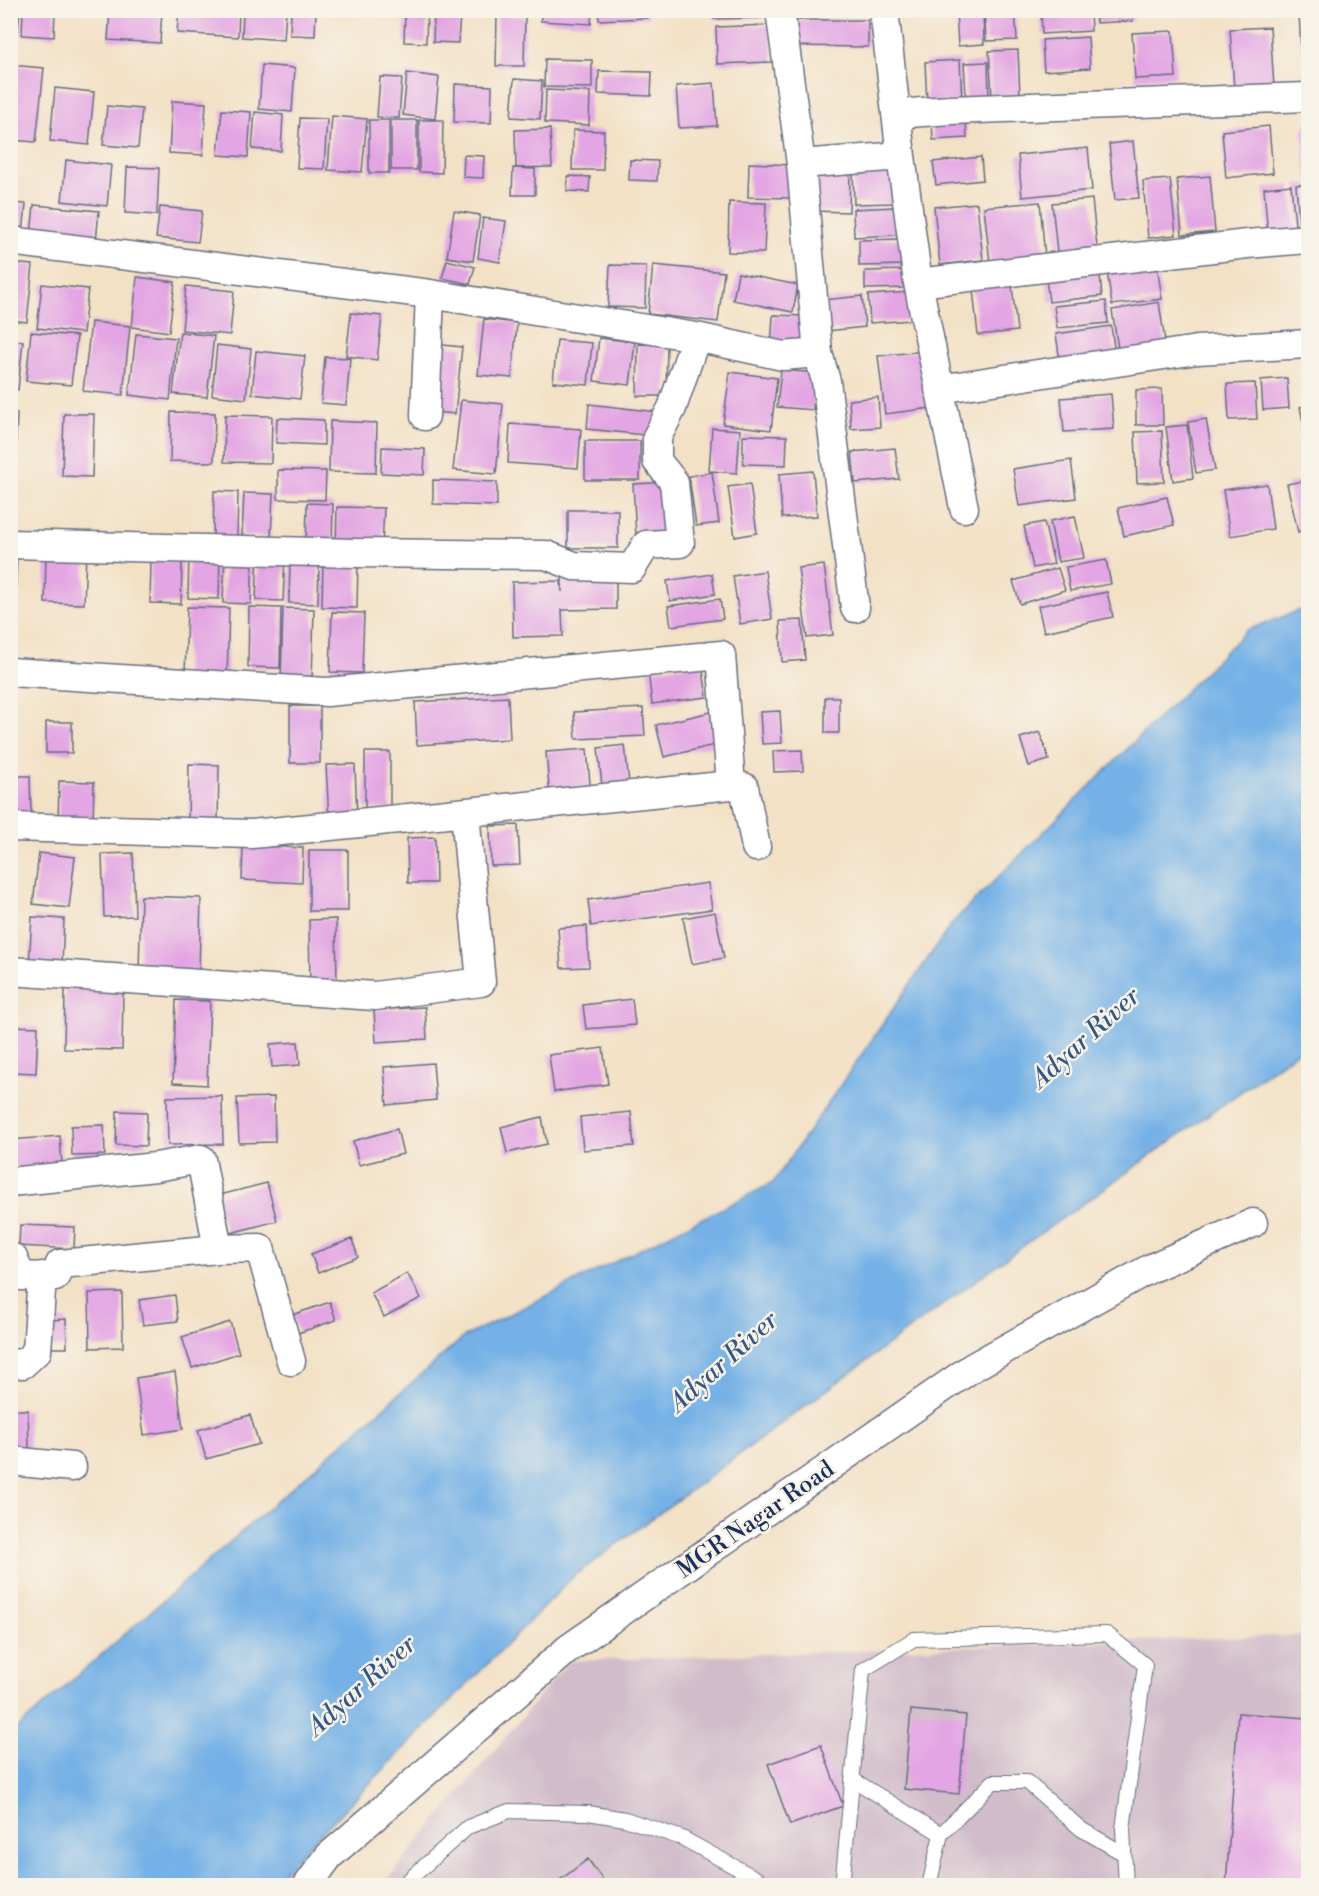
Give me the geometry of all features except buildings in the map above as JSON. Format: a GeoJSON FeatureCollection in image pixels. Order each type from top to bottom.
{"type":"FeatureCollection","features":[{"type":"Feature","properties":{"kind":"street"},"geometry":{"type":"LineString","coordinates":[[780,10],[801,164],[818,353],[826,381],[855,608]]}},
{"type":"Feature","properties":{"kind":"street"},"geometry":{"type":"LineString","coordinates":[[884,10],[918,283],[964,508]]}},
{"type":"Feature","properties":{"kind":"street"},"geometry":{"type":"LineString","coordinates":[[896,114],[1308,97]]}},
{"type":"Feature","properties":{"kind":"street"},"geometry":{"type":"LineString","coordinates":[[801,164],[901,156]]}},
{"type":"Feature","properties":{"kind":"street"},"geometry":{"type":"LineString","coordinates":[[918,283],[1247,244],[1308,239]]}},
{"type":"Feature","properties":{"kind":"street"},"geometry":{"type":"LineString","coordinates":[[10,241],[430,294],[696,337],[783,356],[818,353]]}},
{"type":"Feature","properties":{"kind":"street"},"geometry":{"type":"LineString","coordinates":[[425,416],[430,294]]}},
{"type":"Feature","properties":{"kind":"street"},"geometry":{"type":"LineString","coordinates":[[10,544],[356,553],[546,555],[574,566],[632,568],[646,545],[680,543],[674,482],[657,461],[657,437],[672,408],[696,337]]}},
{"type":"Feature","properties":{"kind":"street"},"geometry":{"type":"LineString","coordinates":[[939,388],[1197,350],[1308,344]]}},
{"type":"Feature","properties":{"kind":"street"},"geometry":{"type":"LineString","coordinates":[[10,672],[327,692],[722,655],[731,785]]}},
{"type":"Feature","properties":{"kind":"street"},"geometry":{"type":"LineString","coordinates":[[10,827],[252,834],[731,785],[744,788],[756,847]]}},
{"type":"Feature","properties":{"kind":"street"},"geometry":{"type":"LineString","coordinates":[[10,971],[375,996],[481,982],[465,813]]}},
{"type":"Feature","properties":{"kind":"street"},"geometry":{"type":"LineString","coordinates":[[10,1182],[156,1167],[201,1159],[218,1249]]}},
{"type":"Feature","properties":{"kind":"street","name":"MGR Nagar Road"},"geometry":{"type":"LineString","coordinates":[[307,1886],[329,1856],[578,1642],[973,1367],[1149,1269],[1253,1223]]}},
{"type":"Feature","properties":{"kind":"street"},"geometry":{"type":"LineString","coordinates":[[10,1257],[13,1257],[21,1276],[55,1277],[60,1264],[218,1249],[260,1248],[291,1361]]}},
{"type":"Feature","properties":{"kind":"street"},"geometry":{"type":"LineString","coordinates":[[10,1363],[23,1364],[37,1351],[42,1276]]}},
{"type":"Feature","properties":{"kind":"street"},"geometry":{"type":"LineString","coordinates":[[10,1461],[72,1467]]}},
{"type":"Feature","properties":{"kind":"lane"},"geometry":{"type":"LineString","coordinates":[[842,1886],[862,1670],[914,1638],[1107,1634],[1145,1665],[1123,1829],[1126,1886]]}},
{"type":"Feature","properties":{"kind":"lane"},"geometry":{"type":"LineString","coordinates":[[852,1779],[941,1834]]}},
{"type":"Feature","properties":{"kind":"lane"},"geometry":{"type":"LineString","coordinates":[[929,1886],[941,1834],[993,1782],[1027,1782],[1081,1829],[1124,1854]]}},
{"type":"Feature","properties":{"kind":"lane"},"geometry":{"type":"LineString","coordinates":[[402,1886],[468,1827],[509,1811],[588,1813],[625,1819],[682,1838],[770,1886]]}},
{"type":"Feature","properties":{"kind":"shaded area"},"geometry":{"type":"Polygon","coordinates":[[[1308,1635],[1308,1885],[382,1886],[569,1661],[1308,1635]]]}},
{"type":"Feature","properties":{"kind":"water","name":"Adyar River"},"geometry":{"type":"Polygon","coordinates":[[[1308,607],[1308,1044],[1005,1259],[574,1576],[270,1885],[11,1885],[11,1734],[464,1337],[773,1183],[953,922],[1247,630],[1308,607]]]}}]}
